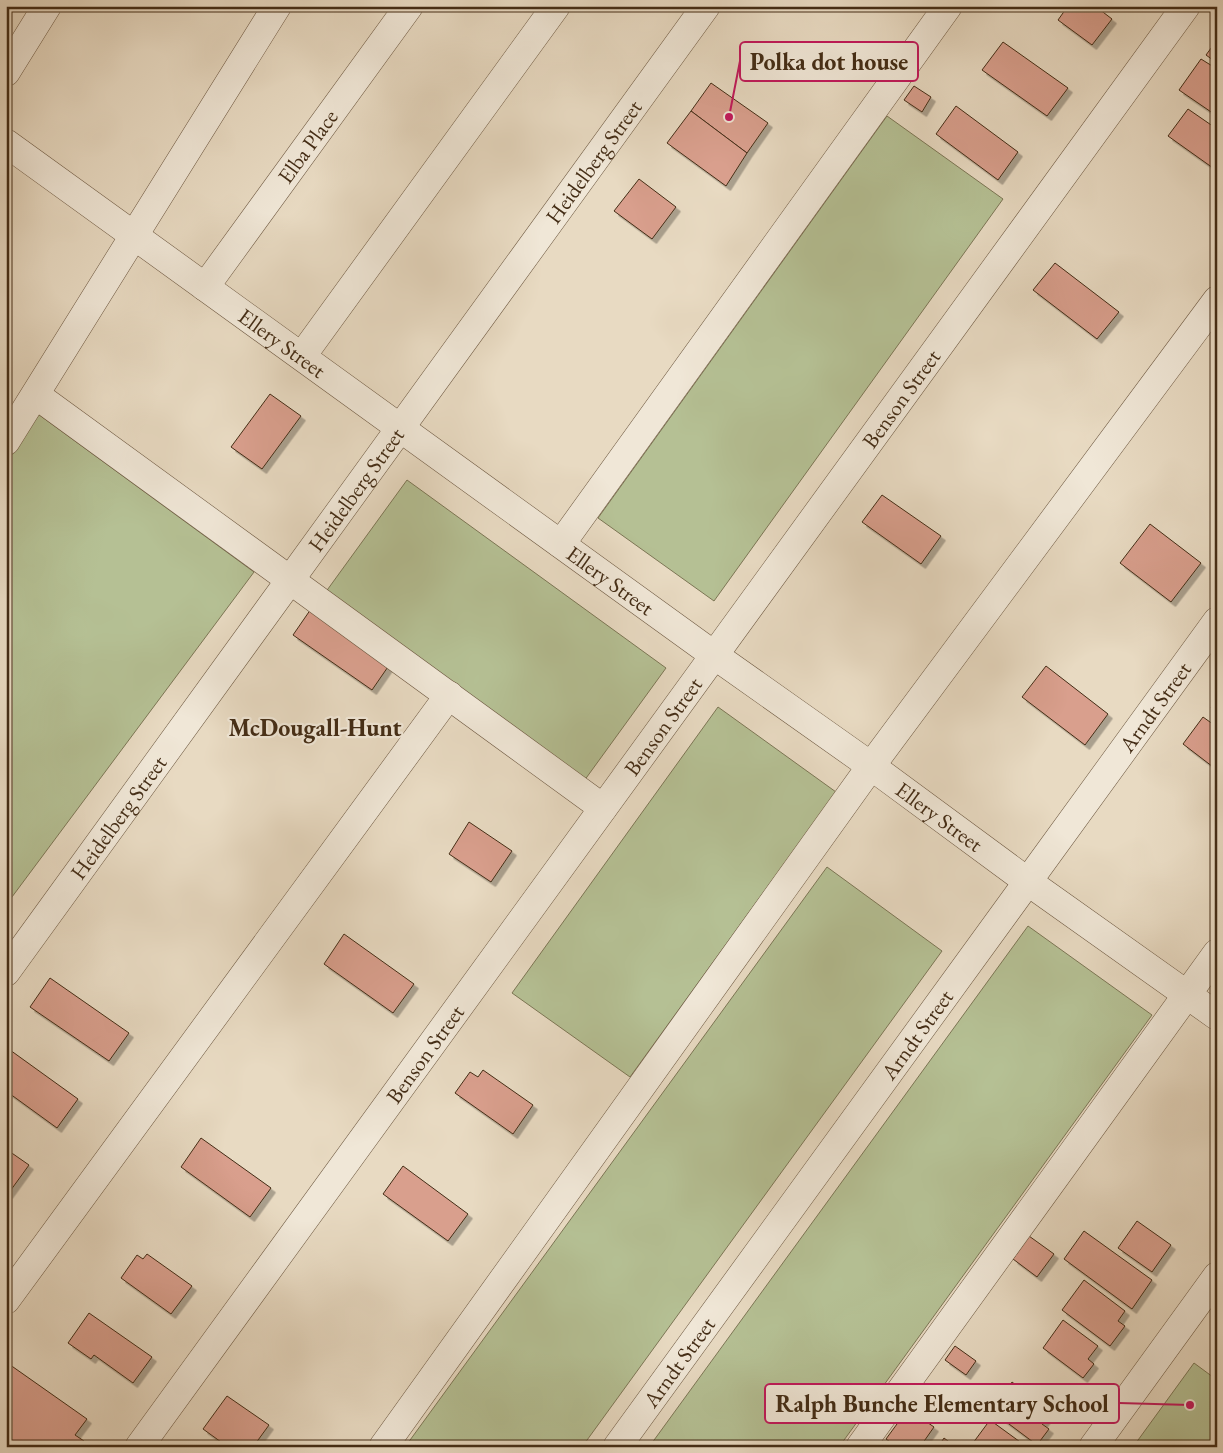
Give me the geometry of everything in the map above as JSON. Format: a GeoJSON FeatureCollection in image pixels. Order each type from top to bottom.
{"type":"FeatureCollection","features":[{"type":"Feature","properties":{"kind":"street"},"geometry":{"type":"LineString","coordinates":[[6,72],[47,6]]}},
{"type":"Feature","properties":{"kind":"street"},"geometry":{"type":"LineString","coordinates":[[6,442],[277,6]]}},
{"type":"Feature","properties":{"kind":"street","name":"Elba Place"},"geometry":{"type":"LineString","coordinates":[[205,287],[409,6]]}},
{"type":"Feature","properties":{"kind":"street"},"geometry":{"type":"LineString","coordinates":[[302,356],[556,6]]}},
{"type":"Feature","properties":{"kind":"street","name":"Heidelberg Street"},"geometry":{"type":"LineString","coordinates":[[6,972],[706,6]]}},
{"type":"Feature","properties":{"kind":"street"},"geometry":{"type":"LineString","coordinates":[[560,544],[948,6]]}},
{"type":"Feature","properties":{"kind":"street","name":"Benson Street"},"geometry":{"type":"LineString","coordinates":[[139,1447],[1186,6]]}},
{"type":"Feature","properties":{"kind":"street","name":"Ellery Street"},"geometry":{"type":"LineString","coordinates":[[6,143],[714,655],[871,766],[1027,881],[1217,1016]]}},
{"type":"Feature","properties":{"kind":"street"},"geometry":{"type":"LineString","coordinates":[[383,1447],[871,766],[1217,300]]}},
{"type":"Feature","properties":{"kind":"street"},"geometry":{"type":"LineString","coordinates":[[36,394],[603,808]]}},
{"type":"Feature","properties":{"kind":"street","name":"Arndt Street"},"geometry":{"type":"LineString","coordinates":[[617,1447],[1217,621]]}},
{"type":"Feature","properties":{"kind":"street"},"geometry":{"type":"LineString","coordinates":[[6,1300],[449,695]]}},
{"type":"Feature","properties":{"kind":"street"},"geometry":{"type":"LineString","coordinates":[[860,1447],[1217,953]]}},
{"type":"Feature","properties":{"kind":"street"},"geometry":{"type":"LineString","coordinates":[[1093,1447],[1217,1276]]}},
{"type":"Feature","properties":{"kind":"green space"},"geometry":{"type":"Polygon","coordinates":[[[887,116],[1003,199],[714,601],[598,518],[887,116]]]}},
{"type":"Feature","properties":{"kind":"green space"},"geometry":{"type":"Polygon","coordinates":[[[38,414],[254,572],[6,905],[6,464],[38,414]]]}},
{"type":"Feature","properties":{"kind":"green space"},"geometry":{"type":"Polygon","coordinates":[[[407,480],[666,668],[584,781],[325,593],[407,480]]]}},
{"type":"Feature","properties":{"kind":"green space"},"geometry":{"type":"Polygon","coordinates":[[[718,707],[836,792],[630,1077],[512,993],[718,707]]]}},
{"type":"Feature","properties":{"kind":"green space"},"geometry":{"type":"Polygon","coordinates":[[[827,867],[942,951],[582,1447],[405,1447],[827,867]]]}},
{"type":"Feature","properties":{"kind":"green space"},"geometry":{"type":"Polygon","coordinates":[[[1028,926],[1152,1015],[839,1447],[649,1447],[1028,926]]]}},
{"type":"Feature","properties":{"kind":"green space"},"geometry":{"type":"Polygon","coordinates":[[[1194,1363],[1217,1380],[1217,1447],[1133,1447],[1194,1363]]]}},
{"type":"Feature","properties":{"kind":"building"},"geometry":{"type":"Polygon","coordinates":[[[1068,6],[1095,6],[1112,19],[1092,45],[1058,20],[1068,6]]]}},
{"type":"Feature","properties":{"kind":"building"},"geometry":{"type":"Polygon","coordinates":[[[1217,40],[1217,63],[1206,55],[1217,40]]]}},
{"type":"Feature","properties":{"kind":"building"},"geometry":{"type":"Polygon","coordinates":[[[1003,42],[1068,88],[1047,116],[982,70],[1003,42]]]}},
{"type":"Feature","properties":{"kind":"building"},"geometry":{"type":"Polygon","coordinates":[[[1201,59],[1217,69],[1217,116],[1179,90],[1201,59]]]}},
{"type":"Feature","properties":{"kind":"building"},"geometry":{"type":"Polygon","coordinates":[[[711,83],[768,123],[747,153],[691,111],[711,83]]]}},
{"type":"Feature","properties":{"kind":"building"},"geometry":{"type":"Polygon","coordinates":[[[914,86],[931,97],[922,112],[904,100],[914,86]]]}},
{"type":"Feature","properties":{"kind":"building"},"geometry":{"type":"Polygon","coordinates":[[[956,106],[1018,152],[998,180],[936,134],[956,106]]]}},
{"type":"Feature","properties":{"kind":"building"},"geometry":{"type":"Polygon","coordinates":[[[1188,109],[1217,129],[1217,163],[1213,168],[1168,136],[1188,109]]]}},
{"type":"Feature","properties":{"kind":"building"},"geometry":{"type":"Polygon","coordinates":[[[691,111],[747,153],[726,186],[667,143],[691,111]]]}},
{"type":"Feature","properties":{"kind":"building"},"geometry":{"type":"Polygon","coordinates":[[[639,179],[676,207],[652,239],[614,211],[639,179]]]}},
{"type":"Feature","properties":{"kind":"building"},"geometry":{"type":"Polygon","coordinates":[[[1055,263],[1119,312],[1097,339],[1033,290],[1055,263]]]}},
{"type":"Feature","properties":{"kind":"building"},"geometry":{"type":"Polygon","coordinates":[[[270,394],[301,416],[262,469],[231,447],[270,394]]]}},
{"type":"Feature","properties":{"kind":"building"},"geometry":{"type":"Polygon","coordinates":[[[882,495],[941,536],[921,564],[862,522],[882,495]]]}},
{"type":"Feature","properties":{"kind":"building"},"geometry":{"type":"Polygon","coordinates":[[[1150,524],[1201,563],[1171,602],[1120,563],[1150,524]]]}},
{"type":"Feature","properties":{"kind":"building"},"geometry":{"type":"Polygon","coordinates":[[[313,606],[392,661],[372,690],[293,635],[313,606]]]}},
{"type":"Feature","properties":{"kind":"building"},"geometry":{"type":"Polygon","coordinates":[[[1046,666],[1108,714],[1085,745],[1022,697],[1046,666]]]}},
{"type":"Feature","properties":{"kind":"building"},"geometry":{"type":"Polygon","coordinates":[[[1217,699],[1217,712],[1211,708],[1217,699]]]}},
{"type":"Feature","properties":{"kind":"building"},"geometry":{"type":"Polygon","coordinates":[[[1203,717],[1217,727],[1217,770],[1183,744],[1203,717]]]}},
{"type":"Feature","properties":{"kind":"building"},"geometry":{"type":"Polygon","coordinates":[[[469,822],[512,851],[491,882],[449,854],[469,822]]]}},
{"type":"Feature","properties":{"kind":"building"},"geometry":{"type":"Polygon","coordinates":[[[344,934],[414,984],[393,1013],[324,964],[344,934]]]}},
{"type":"Feature","properties":{"kind":"building"},"geometry":{"type":"Polygon","coordinates":[[[50,978],[129,1033],[109,1061],[30,1007],[50,978]]]}},
{"type":"Feature","properties":{"kind":"building"},"geometry":{"type":"Polygon","coordinates":[[[10,1050],[78,1099],[57,1128],[6,1091],[6,1055],[10,1050]]]}},
{"type":"Feature","properties":{"kind":"building"},"geometry":{"type":"Polygon","coordinates":[[[483,1070],[533,1105],[513,1134],[455,1093],[470,1072],[478,1077],[483,1070]]]}},
{"type":"Feature","properties":{"kind":"building"},"geometry":{"type":"Polygon","coordinates":[[[201,1138],[271,1188],[250,1217],[181,1167],[201,1138]]]}},
{"type":"Feature","properties":{"kind":"building"},"geometry":{"type":"Polygon","coordinates":[[[6,1149],[29,1165],[8,1194],[6,1193],[6,1149]]]}},
{"type":"Feature","properties":{"kind":"building"},"geometry":{"type":"Polygon","coordinates":[[[403,1166],[468,1214],[448,1241],[383,1194],[403,1166]]]}},
{"type":"Feature","properties":{"kind":"building"},"geometry":{"type":"Polygon","coordinates":[[[1137,1221],[1171,1245],[1152,1272],[1118,1248],[1137,1221]]]}},
{"type":"Feature","properties":{"kind":"building"},"geometry":{"type":"Polygon","coordinates":[[[1084,1231],[1152,1280],[1132,1309],[1064,1259],[1084,1231]]]}},
{"type":"Feature","properties":{"kind":"building"},"geometry":{"type":"Polygon","coordinates":[[[1029,1236],[1054,1254],[1037,1277],[1013,1259],[1029,1236]]]}},
{"type":"Feature","properties":{"kind":"building"},"geometry":{"type":"Polygon","coordinates":[[[147,1254],[192,1286],[171,1314],[121,1278],[137,1255],[143,1259],[147,1254]]]}},
{"type":"Feature","properties":{"kind":"building"},"geometry":{"type":"Polygon","coordinates":[[[1084,1280],[1125,1311],[1118,1321],[1125,1326],[1110,1346],[1062,1310],[1084,1280]]]}},
{"type":"Feature","properties":{"kind":"building"},"geometry":{"type":"Polygon","coordinates":[[[89,1313],[152,1357],[133,1383],[94,1355],[91,1359],[68,1343],[89,1313]]]}},
{"type":"Feature","properties":{"kind":"building"},"geometry":{"type":"Polygon","coordinates":[[[1063,1320],[1098,1346],[1088,1359],[1094,1364],[1083,1378],[1043,1348],[1063,1320]]]}},
{"type":"Feature","properties":{"kind":"building"},"geometry":{"type":"Polygon","coordinates":[[[955,1346],[976,1361],[966,1375],[945,1360],[955,1346]]]}},
{"type":"Feature","properties":{"kind":"building"},"geometry":{"type":"Polygon","coordinates":[[[6,1362],[87,1419],[75,1435],[84,1441],[80,1447],[6,1447],[6,1362]]]}},
{"type":"Feature","properties":{"kind":"building"},"geometry":{"type":"Polygon","coordinates":[[[1012,1382],[1051,1412],[1042,1424],[1049,1429],[1037,1445],[997,1415],[1009,1398],[1004,1394],[1012,1382]]]}},
{"type":"Feature","properties":{"kind":"building"},"geometry":{"type":"Polygon","coordinates":[[[227,1396],[269,1425],[253,1447],[228,1447],[203,1429],[227,1396]]]}},
{"type":"Feature","properties":{"kind":"building"},"geometry":{"type":"Polygon","coordinates":[[[908,1409],[934,1427],[920,1447],[897,1447],[886,1439],[908,1409]]]}},
{"type":"Feature","properties":{"kind":"building"},"geometry":{"type":"Polygon","coordinates":[[[990,1420],[1027,1447],[970,1447],[990,1420]]]}},
{"type":"Feature","properties":{"kind":"building"},"geometry":{"type":"Polygon","coordinates":[[[944,1438],[956,1447],[938,1447],[944,1438]]]}},
{"type":"Feature","properties":{"kind":"place","name":"Polka dot house"},"geometry":{"type":"Point","coordinates":[729,117]}},
{"type":"Feature","properties":{"kind":"place","name":"Ralph Bunche Elementary School"},"geometry":{"type":"Point","coordinates":[1190,1405]}},
{"type":"Feature","properties":{"kind":"district","name":"McDougall-Hunt"},"geometry":{"type":"Point","coordinates":[315,728]}}]}
